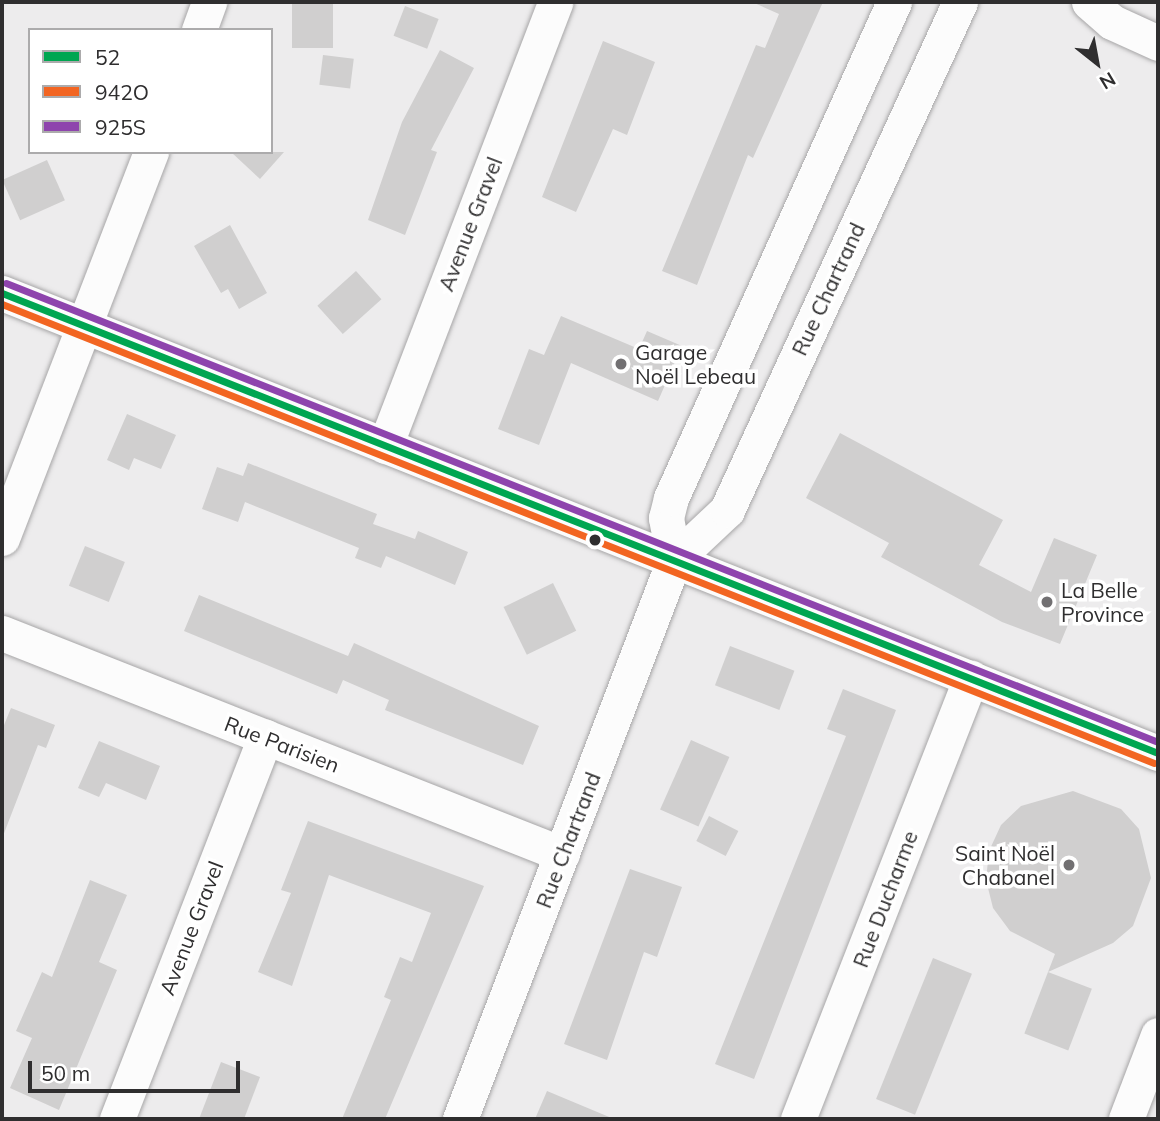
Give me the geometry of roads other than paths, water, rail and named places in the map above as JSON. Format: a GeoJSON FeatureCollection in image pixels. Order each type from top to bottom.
{"type":"FeatureCollection","features":[{"type":"Feature","properties":{"kind":"street"},"geometry":{"type":"LineString","coordinates":[[200,28],[209,2]]}},
{"type":"Feature","properties":{"kind":"street","name":"Avenue Gravel"},"geometry":{"type":"LineString","coordinates":[[385,446],[555,2]]}},
{"type":"Feature","properties":{"kind":"street"},"geometry":{"type":"LineString","coordinates":[[674,560],[666,518],[671,498],[894,2]]}},
{"type":"Feature","properties":{"kind":"street","name":"Rue Chartrand"},"geometry":{"type":"LineString","coordinates":[[460,1119],[674,560],[727,510],[960,2]]}},
{"type":"Feature","properties":{"kind":"street"},"geometry":{"type":"LineString","coordinates":[[1089,2],[1112,22],[1158,43]]}},
{"type":"Feature","properties":{"kind":"street"},"geometry":{"type":"LineString","coordinates":[[2,538],[150,154]]}},
{"type":"Feature","properties":{"kind":"street"},"geometry":{"type":"LineString","coordinates":[[2,293],[1158,753]]}},
{"type":"Feature","properties":{"kind":"street","name":"Rue Parisien"},"geometry":{"type":"LineString","coordinates":[[2,634],[562,854]]}},
{"type":"Feature","properties":{"kind":"street","name":"Rue Ducharme"},"geometry":{"type":"LineString","coordinates":[[798,1119],[971,678]]}},
{"type":"Feature","properties":{"kind":"street","name":"Avenue Gravel"},"geometry":{"type":"LineString","coordinates":[[117,1119],[265,737]]}},
{"type":"Feature","properties":{"kind":"street"},"geometry":{"type":"LineString","coordinates":[[1126,1119],[1158,1035]]}},
{"type":"Feature","properties":{"kind":"place","name":"Garage Noël Lebeau"},"geometry":{"type":"Point","coordinates":[621,364]}},
{"type":"Feature","properties":{"kind":"place","name":"La Belle Province"},"geometry":{"type":"Point","coordinates":[1047,602]}},
{"type":"Feature","properties":{"kind":"place","name":"Saint Noël Chabanel"},"geometry":{"type":"Point","coordinates":[1069,865]}}]}
